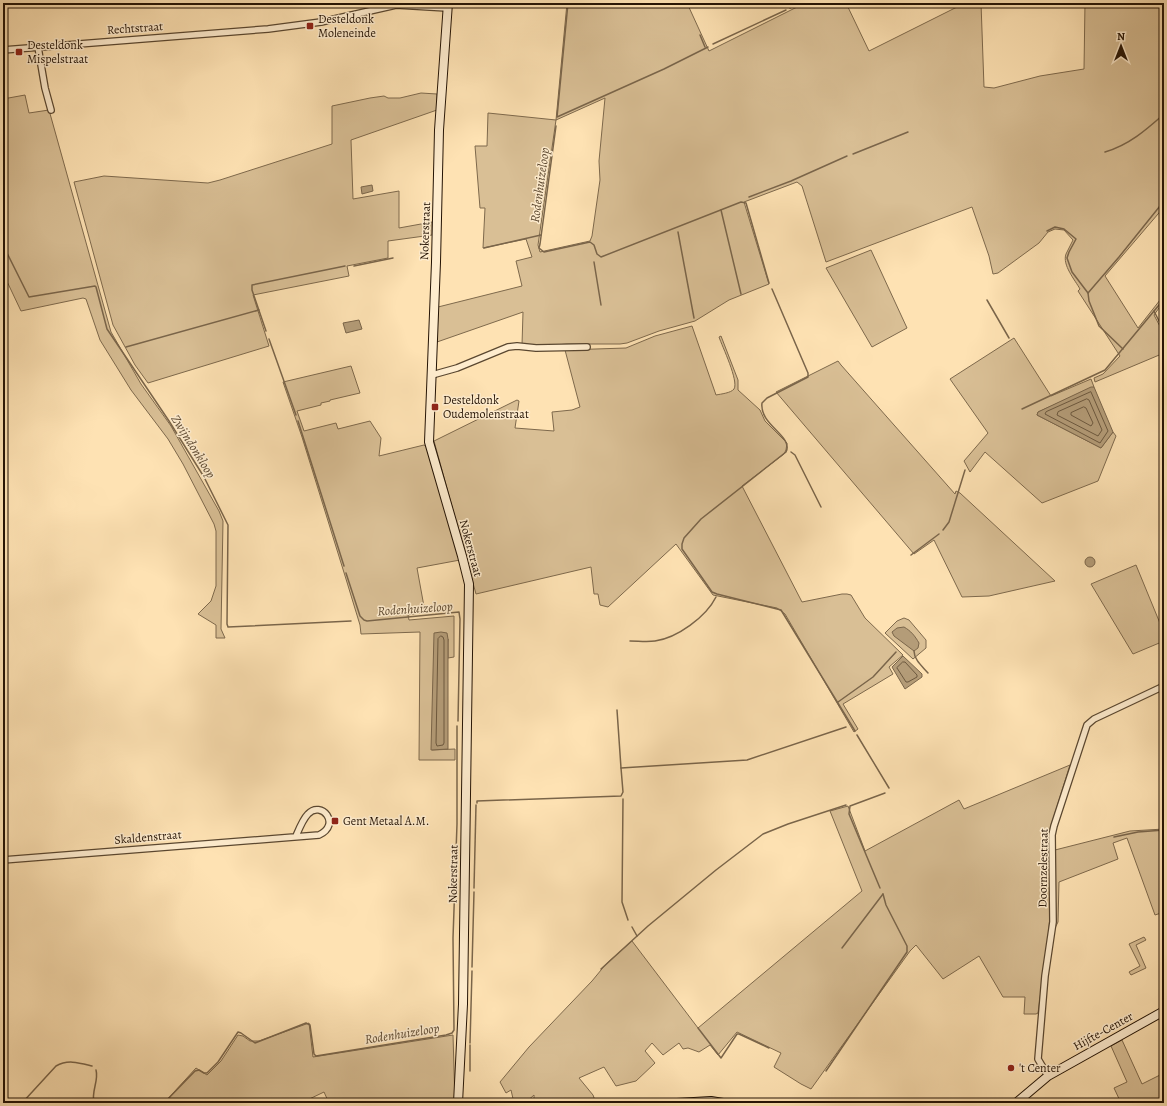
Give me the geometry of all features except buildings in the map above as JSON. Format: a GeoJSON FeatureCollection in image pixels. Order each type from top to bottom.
{"type":"FeatureCollection","features":[{"type":"Feature","properties":{"kind":"street","name":"Rechtstraat"},"geometry":{"type":"LineString","coordinates":[[3,50],[268,29],[321,22],[397,4],[448,6]]}},
{"type":"Feature","properties":{"kind":"street","name":"Nokerstraat"},"geometry":{"type":"LineString","coordinates":[[448,6],[439,129],[429,442],[469,584],[463,996],[458,1103]]}},
{"type":"Feature","properties":{"kind":"street"},"geometry":{"type":"LineString","coordinates":[[38,47],[45,88],[51,110]]}},
{"type":"Feature","properties":{"kind":"street"},"geometry":{"type":"LineString","coordinates":[[432,375],[457,368],[508,347],[587,347]]}},
{"type":"Feature","properties":{"kind":"street","name":"Doornzelestraat"},"geometry":{"type":"LineString","coordinates":[[1048,1076],[1038,1059],[1045,976],[1052,922],[1052,835],[1054,826],[1087,724],[1094,719],[1164,686]]}},
{"type":"Feature","properties":{"kind":"street","name":"Skaldenstraat"},"geometry":{"type":"LineString","coordinates":[[3,860],[319,835],[326,832],[330,824],[329,817],[318,809],[312,810],[307,814],[296,836]]}},
{"type":"Feature","properties":{"kind":"street","name":"Hijfte-Center"},"geometry":{"type":"LineString","coordinates":[[1016,1103],[1048,1076],[1164,1011]]}},
{"type":"Feature","properties":{"kind":"street"},"geometry":{"type":"LineString","coordinates":[[677,1103],[704,1101],[723,1103]]}},
{"type":"Feature","properties":{"kind":"shaded area"},"geometry":{"type":"Polygon","coordinates":[[[567,3],[687,3],[709,51],[801,5],[801,3],[846,3],[869,51],[965,3],[981,3],[984,87],[994,88],[1040,76],[1084,69],[1085,3],[1164,3],[1164,207],[1105,276],[1138,328],[1164,295],[1164,301],[1154,315],[1164,334],[1164,353],[1095,382],[1094,378],[1103,374],[1120,356],[1078,291],[1080,289],[1067,268],[1065,258],[1073,240],[1064,230],[1055,229],[1048,232],[1039,243],[998,273],[993,274],[989,256],[972,207],[826,262],[802,186],[797,182],[744,202],[769,284],[729,300],[695,321],[659,331],[627,343],[567,344],[533,347],[522,345],[523,312],[437,342],[438,307],[522,286],[516,261],[532,257],[526,239],[483,248],[485,208],[480,208],[475,146],[487,146],[488,113],[556,120],[567,3]],[[605,98],[556,120],[538,245],[540,252],[590,241],[600,180],[599,161],[605,98]]]}},
{"type":"Feature","properties":{"kind":"shaded area"},"geometry":{"type":"Polygon","coordinates":[[[421,93],[437,94],[437,110],[351,140],[353,199],[399,191],[399,228],[432,222],[432,235],[388,241],[388,258],[347,266],[349,276],[253,295],[269,346],[148,383],[135,365],[113,325],[74,182],[104,176],[208,183],[220,180],[332,144],[332,106],[370,98],[384,96],[388,98],[400,98],[421,93]]]}},
{"type":"Feature","properties":{"kind":"shaded area"},"geometry":{"type":"Polygon","coordinates":[[[25,95],[29,113],[49,110],[111,332],[141,384],[171,426],[219,511],[223,521],[221,629],[225,638],[216,638],[216,625],[198,614],[211,601],[216,586],[216,531],[214,524],[183,464],[168,439],[131,390],[100,340],[86,299],[83,298],[21,311],[3,273],[3,99],[25,95]]]}},
{"type":"Feature","properties":{"kind":"shaded area"},"geometry":{"type":"Polygon","coordinates":[[[871,250],[907,328],[872,347],[826,268],[871,250]]]}},
{"type":"Feature","properties":{"kind":"shaded area"},"geometry":{"type":"Polygon","coordinates":[[[692,326],[716,395],[731,391],[734,389],[735,385],[730,363],[719,337],[721,336],[738,380],[738,390],[760,410],[765,421],[787,443],[784,454],[742,486],[802,602],[842,594],[851,595],[865,618],[903,655],[889,667],[893,674],[843,704],[858,729],[854,732],[785,614],[777,608],[713,595],[676,544],[608,607],[600,605],[598,594],[594,594],[591,567],[476,594],[434,441],[517,400],[519,401],[515,428],[554,431],[552,412],[572,410],[580,407],[565,350],[626,348],[655,336],[692,326]]]}},
{"type":"Feature","properties":{"kind":"shaded area"},"geometry":{"type":"Polygon","coordinates":[[[1014,338],[1051,396],[1091,379],[1094,387],[1038,412],[1037,415],[1101,448],[1113,432],[1116,436],[1098,481],[1042,503],[985,452],[970,472],[964,461],[988,433],[950,379],[1014,338]]]}},
{"type":"Feature","properties":{"kind":"shaded area"},"geometry":{"type":"Polygon","coordinates":[[[838,361],[955,494],[956,491],[960,493],[1055,581],[989,596],[962,597],[934,540],[914,554],[776,392],[838,361]]]}},
{"type":"Feature","properties":{"kind":"shaded area"},"geometry":{"type":"Polygon","coordinates":[[[351,366],[360,393],[330,400],[321,403],[321,405],[297,411],[304,431],[336,423],[338,429],[370,421],[381,438],[379,456],[424,445],[428,447],[460,560],[417,568],[425,612],[408,615],[409,620],[454,616],[454,657],[448,658],[448,639],[432,750],[455,749],[455,760],[419,760],[420,632],[361,634],[360,625],[346,579],[302,437],[283,382],[351,366]]]}},
{"type":"Feature","properties":{"kind":"shaded area"},"geometry":{"type":"Polygon","coordinates":[[[1136,565],[1164,633],[1164,641],[1133,654],[1091,584],[1136,565]]]}},
{"type":"Feature","properties":{"kind":"shaded area"},"geometry":{"type":"Polygon","coordinates":[[[904,618],[909,620],[926,640],[926,648],[913,659],[885,633],[897,621],[904,618]]]}},
{"type":"Feature","properties":{"kind":"shaded area"},"geometry":{"type":"Polygon","coordinates":[[[1070,765],[1049,832],[1050,915],[1038,1013],[1024,1014],[1025,997],[1003,997],[979,956],[943,979],[916,945],[910,951],[811,1089],[774,1067],[781,1053],[737,1032],[718,1055],[710,1045],[699,1052],[688,1048],[683,1049],[679,1043],[663,1055],[652,1043],[645,1051],[655,1063],[636,1081],[616,1086],[604,1067],[579,1078],[593,1095],[596,1103],[534,1103],[534,1095],[525,1103],[514,1103],[511,1090],[506,1093],[500,1082],[529,1047],[592,981],[606,964],[632,941],[698,1028],[862,891],[830,811],[848,806],[865,851],[959,800],[964,809],[1070,765]]]}},
{"type":"Feature","properties":{"kind":"shaded area"},"geometry":{"type":"Polygon","coordinates":[[[1164,829],[1164,912],[1155,915],[1127,838],[1113,843],[1118,859],[1059,882],[1058,922],[1055,928],[1055,850],[1130,831],[1164,829]]]}},
{"type":"Feature","properties":{"kind":"shaded area"},"geometry":{"type":"Polygon","coordinates":[[[1144,937],[1146,940],[1136,945],[1146,968],[1131,975],[1129,972],[1140,966],[1129,944],[1144,937]]]}},
{"type":"Feature","properties":{"kind":"shaded area"},"geometry":{"type":"Polygon","coordinates":[[[309,1023],[313,1057],[453,1035],[455,1103],[329,1103],[324,1092],[301,1103],[228,1103],[225,1098],[221,1103],[164,1103],[196,1068],[207,1075],[221,1061],[238,1035],[243,1036],[250,1041],[259,1041],[309,1023]]]}},
{"type":"Feature","properties":{"kind":"shaded area"},"geometry":{"type":"Polygon","coordinates":[[[1122,1040],[1142,1084],[1160,1075],[1164,1083],[1164,1103],[1121,1103],[1114,1088],[1127,1082],[1111,1046],[1122,1040]]]}},
{"type":"Feature","properties":{"kind":"water"},"geometry":{"type":"Polygon","coordinates":[[[372,185],[373,191],[362,194],[361,187],[372,185]]]}},
{"type":"Feature","properties":{"kind":"water"},"geometry":{"type":"Polygon","coordinates":[[[359,320],[362,329],[346,333],[343,323],[359,320]]]}},
{"type":"Feature","properties":{"kind":"water"},"geometry":{"type":"Polygon","coordinates":[[[1091,387],[1094,387],[1113,432],[1101,448],[1037,415],[1038,412],[1091,387]]]}},
{"type":"Feature","properties":{"kind":"water"},"geometry":{"type":"Polygon","coordinates":[[[1088,557],[1092,557],[1094,558],[1094,566],[1088,567],[1085,564],[1085,560],[1088,557]]]}},
{"type":"Feature","properties":{"kind":"water"},"geometry":{"type":"Polygon","coordinates":[[[904,627],[913,634],[919,643],[918,648],[914,651],[894,636],[892,632],[897,628],[904,627]]]}},
{"type":"Feature","properties":{"kind":"water"},"geometry":{"type":"Polygon","coordinates":[[[434,633],[447,633],[448,639],[448,749],[431,750],[434,633]]]}},
{"type":"Feature","properties":{"kind":"water"},"geometry":{"type":"Polygon","coordinates":[[[903,656],[922,674],[922,677],[905,689],[892,667],[903,656]]]}},
{"type":"Feature","properties":{"kind":"waterway"},"geometry":{"type":"LineString","coordinates":[[568,3],[557,117],[664,69],[708,47]]}},
{"type":"Feature","properties":{"kind":"waterway"},"geometry":{"type":"LineString","coordinates":[[790,8],[798,3]]}},
{"type":"Feature","properties":{"kind":"waterway"},"geometry":{"type":"LineString","coordinates":[[713,44],[786,10]]}},
{"type":"Feature","properties":{"kind":"waterway"},"geometry":{"type":"LineString","coordinates":[[700,35],[705,47]]}},
{"type":"Feature","properties":{"kind":"waterway"},"geometry":{"type":"LineString","coordinates":[[1105,152],[1129,141],[1144,131],[1164,114]]}},
{"type":"Feature","properties":{"kind":"waterway"},"geometry":{"type":"LineString","coordinates":[[556,126],[539,248],[544,252],[590,242],[594,245],[597,254],[601,257],[741,202],[746,203],[769,283]]}},
{"type":"Feature","properties":{"kind":"waterway"},"geometry":{"type":"LineString","coordinates":[[853,154],[908,132]]}},
{"type":"Feature","properties":{"kind":"waterway"},"geometry":{"type":"LineString","coordinates":[[749,197],[791,181],[847,156]]}},
{"type":"Feature","properties":{"kind":"waterway"},"geometry":{"type":"LineString","coordinates":[[1088,293],[1164,201]]}},
{"type":"Feature","properties":{"kind":"waterway"},"geometry":{"type":"LineString","coordinates":[[721,210],[741,294]]}},
{"type":"Feature","properties":{"kind":"waterway"},"geometry":{"type":"LineString","coordinates":[[1047,231],[1055,227],[1064,229],[1076,239],[1067,258],[1072,272],[1088,293],[1089,301],[1099,326],[1123,349]]}},
{"type":"Feature","properties":{"kind":"waterway"},"geometry":{"type":"LineString","coordinates":[[678,232],[694,318]]}},
{"type":"Feature","properties":{"kind":"waterway","name":"Rodenhuizeloop"},"geometry":{"type":"LineString","coordinates":[[484,248],[541,235]]}},
{"type":"Feature","properties":{"kind":"waterway","name":"Zwijndonkloop"},"geometry":{"type":"LineString","coordinates":[[3,248],[5,249],[29,297],[96,287],[107,329],[169,421],[204,477],[228,525],[228,627],[351,621]]}},
{"type":"Feature","properties":{"kind":"waterway","name":"Rodenhuizeloop"},"geometry":{"type":"LineString","coordinates":[[354,266],[393,258]]}},
{"type":"Feature","properties":{"kind":"waterway"},"geometry":{"type":"LineString","coordinates":[[594,262],[601,305]]}},
{"type":"Feature","properties":{"kind":"waterway","name":"Rodenhuizeloop"},"geometry":{"type":"LineString","coordinates":[[266,331],[252,290],[252,285],[345,266]]}},
{"type":"Feature","properties":{"kind":"waterway"},"geometry":{"type":"LineString","coordinates":[[772,289],[808,373],[808,377],[767,398],[762,403],[762,411],[766,418],[785,441],[787,446],[786,452],[701,519],[684,538],[682,549],[712,592],[781,610],[855,731]]}},
{"type":"Feature","properties":{"kind":"waterway"},"geometry":{"type":"LineString","coordinates":[[1022,409],[1105,370],[1164,299]]}},
{"type":"Feature","properties":{"kind":"waterway"},"geometry":{"type":"LineString","coordinates":[[987,300],[1009,338]]}},
{"type":"Feature","properties":{"kind":"waterway"},"geometry":{"type":"LineString","coordinates":[[126,347],[259,310]]}},
{"type":"Feature","properties":{"kind":"waterway"},"geometry":{"type":"LineString","coordinates":[[1154,311],[1164,331]]}},
{"type":"Feature","properties":{"kind":"waterway","name":"Rodenhuizeloop"},"geometry":{"type":"LineString","coordinates":[[269,339],[296,415]]}},
{"type":"Feature","properties":{"kind":"waterway","name":"Rodenhuizeloop"},"geometry":{"type":"LineString","coordinates":[[298,421],[344,566]]}},
{"type":"Feature","properties":{"kind":"waterway"},"geometry":{"type":"LineString","coordinates":[[791,452],[795,455],[821,507]]}},
{"type":"Feature","properties":{"kind":"waterway"},"geometry":{"type":"LineString","coordinates":[[943,530],[949,522],[965,470]]}},
{"type":"Feature","properties":{"kind":"waterway"},"geometry":{"type":"LineString","coordinates":[[911,555],[939,534]]}},
{"type":"Feature","properties":{"kind":"waterway","name":"Rodenhuizeloop"},"geometry":{"type":"LineString","coordinates":[[346,573],[360,616],[364,620],[367,621],[459,612],[458,721]]}},
{"type":"Feature","properties":{"kind":"waterway"},"geometry":{"type":"LineString","coordinates":[[630,641],[655,641],[672,636],[698,619],[716,597]]}},
{"type":"Feature","properties":{"kind":"waterway"},"geometry":{"type":"LineString","coordinates":[[914,651],[917,660],[928,673]]}},
{"type":"Feature","properties":{"kind":"waterway"},"geometry":{"type":"LineString","coordinates":[[838,702],[873,677],[896,652]]}},
{"type":"Feature","properties":{"kind":"waterway"},"geometry":{"type":"LineString","coordinates":[[617,710],[621,768]]}},
{"type":"Feature","properties":{"kind":"waterway","name":"Rodenhuizeloop"},"geometry":{"type":"LineString","coordinates":[[164,1103],[195,1071],[199,1070],[207,1073],[218,1062],[238,1032],[255,1043],[306,1023],[310,1025],[314,1054],[316,1056],[452,1033],[454,1030],[453,938],[457,824],[457,726]]}},
{"type":"Feature","properties":{"kind":"waterway"},"geometry":{"type":"LineString","coordinates":[[477,803],[477,801],[621,796],[623,792],[621,768],[747,760],[846,727]]}},
{"type":"Feature","properties":{"kind":"waterway"},"geometry":{"type":"LineString","coordinates":[[857,735],[889,788]]}},
{"type":"Feature","properties":{"kind":"waterway"},"geometry":{"type":"LineString","coordinates":[[880,888],[849,814],[850,806],[885,793]]}},
{"type":"Feature","properties":{"kind":"waterway"},"geometry":{"type":"LineString","coordinates":[[623,799],[622,902],[628,920]]}},
{"type":"Feature","properties":{"kind":"waterway"},"geometry":{"type":"LineString","coordinates":[[474,888],[476,805]]}},
{"type":"Feature","properties":{"kind":"waterway"},"geometry":{"type":"LineString","coordinates":[[601,969],[648,926],[716,870],[763,834],[846,805]]}},
{"type":"Feature","properties":{"kind":"waterway"},"geometry":{"type":"LineString","coordinates":[[1114,837],[1138,832],[1164,830]]}},
{"type":"Feature","properties":{"kind":"waterway"},"geometry":{"type":"LineString","coordinates":[[472,967],[474,892]]}},
{"type":"Feature","properties":{"kind":"waterway"},"geometry":{"type":"LineString","coordinates":[[842,948],[883,894]]}},
{"type":"Feature","properties":{"kind":"waterway"},"geometry":{"type":"LineString","coordinates":[[826,1071],[907,952],[907,946],[886,905],[883,894]]}},
{"type":"Feature","properties":{"kind":"waterway"},"geometry":{"type":"LineString","coordinates":[[632,927],[637,936]]}},
{"type":"Feature","properties":{"kind":"waterway"},"geometry":{"type":"LineString","coordinates":[[470,1043],[472,971]]}},
{"type":"Feature","properties":{"kind":"waterway"},"geometry":{"type":"LineString","coordinates":[[698,1028],[721,1058],[737,1034],[769,1048]]}},
{"type":"Feature","properties":{"kind":"waterway"},"geometry":{"type":"LineString","coordinates":[[470,1045],[470,1071]]}},
{"type":"Feature","properties":{"kind":"waterway","name":"Rodenhuizeloop"},"geometry":{"type":"LineString","coordinates":[[22,1103],[56,1066],[70,1062],[92,1066]]}},
{"type":"Feature","properties":{"kind":"waterway","name":"Rodenhuizeloop"},"geometry":{"type":"LineString","coordinates":[[94,1103],[93,1094],[97,1078],[96,1070]]}},
{"type":"Feature","properties":{"kind":"waterway","name":"Rodenhuizeloop"},"geometry":{"type":"LineString","coordinates":[[3,1099],[10,1103]]}},
{"type":"Feature","properties":{"kind":"place","name":"Desteldonk Moleneinde"},"geometry":{"type":"Point","coordinates":[310,26]}},
{"type":"Feature","properties":{"kind":"place","name":"Desteldonk Mispelstraat"},"geometry":{"type":"Point","coordinates":[19,52]}},
{"type":"Feature","properties":{"kind":"place","name":"Desteldonk Oudemolenstraat"},"geometry":{"type":"Point","coordinates":[435,407]}},
{"type":"Feature","properties":{"kind":"place","name":"Gent Metaal A.M."},"geometry":{"type":"Point","coordinates":[335,821]}},
{"type":"Feature","properties":{"kind":"place","name":"'t Center"},"geometry":{"type":"Point","coordinates":[1011,1068]}}]}
